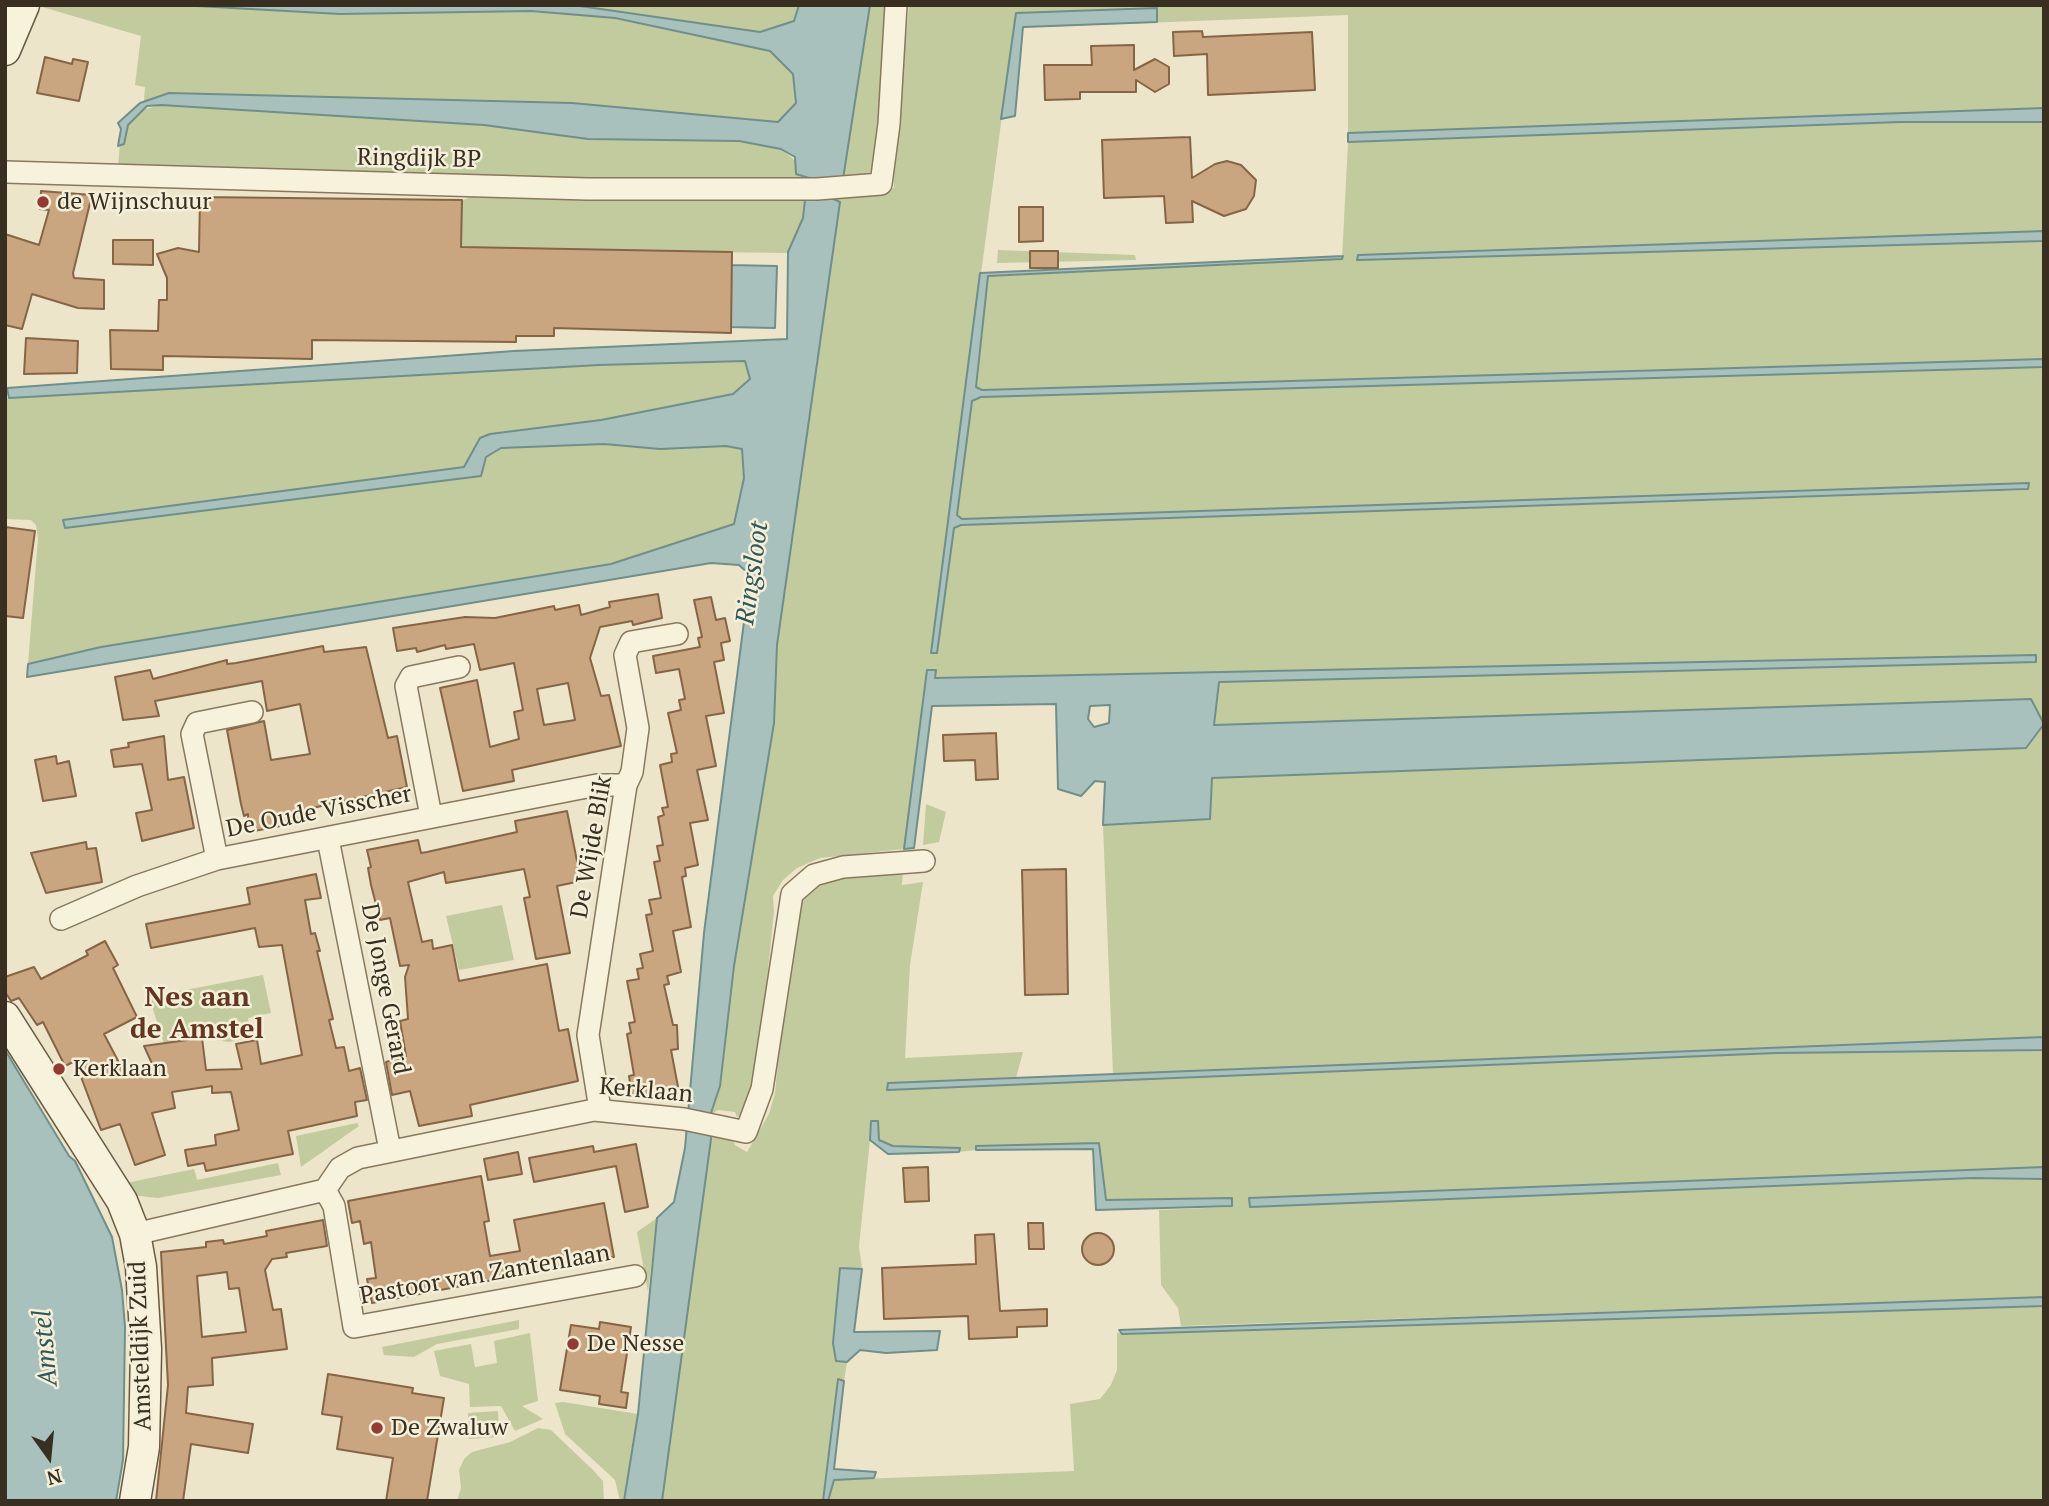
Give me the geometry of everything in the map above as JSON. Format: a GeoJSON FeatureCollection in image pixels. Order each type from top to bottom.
{"type":"FeatureCollection","features":[{"type":"Feature","properties":{"kind":"street"},"geometry":{"type":"LineString","coordinates":[[5,50],[23,5]]}},
{"type":"Feature","properties":{"kind":"street","name":"Ringdijk BP"},"geometry":{"type":"LineString","coordinates":[[5,172],[587,189],[825,189],[880,184],[889,124],[896,5]]}},
{"type":"Feature","properties":{"kind":"street","name":"De Wijde Blik"},"geometry":{"type":"LineString","coordinates":[[600,1109],[588,1035],[626,785],[632,772],[638,728],[625,655],[631,642],[677,634]]}},
{"type":"Feature","properties":{"kind":"street","name":"De Oude Visscher"},"geometry":{"type":"LineString","coordinates":[[431,816],[406,687],[411,677],[459,667]]}},
{"type":"Feature","properties":{"kind":"street","name":"De Oude Visscher"},"geometry":{"type":"LineString","coordinates":[[217,859],[192,734],[197,723],[252,712]]}},
{"type":"Feature","properties":{"kind":"street","name":"De Oude Visscher"},"geometry":{"type":"LineString","coordinates":[[61,919],[137,886],[217,859],[597,785],[626,785]]}},
{"type":"Feature","properties":{"kind":"street","name":"De Jonge Gerard"},"geometry":{"type":"LineString","coordinates":[[328,839],[390,1150]]}},
{"type":"Feature","properties":{"kind":"street","name":"Kerklaan"},"geometry":{"type":"LineString","coordinates":[[325,1191],[340,1168],[359,1158],[600,1109],[684,1119],[746,1132],[762,1089],[792,894],[814,875],[843,867],[924,861]]}},
{"type":"Feature","properties":{"kind":"street","name":"Amsteldijk Zuid"},"geometry":{"type":"LineString","coordinates":[[5,1017],[122,1201],[135,1234],[141,1266],[146,1349],[144,1447],[135,1501]]}},
{"type":"Feature","properties":{"kind":"street"},"geometry":{"type":"LineString","coordinates":[[135,1234],[325,1191]]}},
{"type":"Feature","properties":{"kind":"street","name":"Pastoor van Zantenlaan"},"geometry":{"type":"LineString","coordinates":[[325,1191],[334,1206],[354,1327],[635,1276]]}},
{"type":"Feature","properties":{"kind":"green space"},"geometry":{"type":"Polygon","coordinates":[[[799,5],[794,21],[760,32],[614,12],[615,19],[770,51],[793,74],[796,103],[778,122],[572,103],[169,93],[161,105],[484,125],[588,139],[739,141],[781,149],[822,182],[117,176],[122,123],[130,114],[159,105],[144,101],[145,87],[135,85],[141,36],[39,6],[799,5]]]}},
{"type":"Feature","properties":{"kind":"green space"},"geometry":{"type":"Polygon","coordinates":[[[870,5],[892,5],[876,171],[865,177],[843,178],[870,5]]]}},
{"type":"Feature","properties":{"kind":"green space"},"geometry":{"type":"Polygon","coordinates":[[[909,5],[2044,5],[2044,108],[1348,133],[1348,15],[1018,28],[1015,17],[931,652],[937,653],[954,528],[961,525],[2028,490],[2029,483],[962,519],[957,515],[972,401],[981,397],[2044,367],[2044,1037],[1113,1074],[1103,825],[1210,819],[1212,778],[2026,748],[2031,699],[1213,725],[1219,682],[2036,662],[934,678],[927,671],[904,849],[820,858],[797,868],[783,880],[773,896],[774,912],[755,1095],[749,1111],[737,1117],[735,1112],[718,1110],[709,1116],[720,1086],[734,966],[774,723],[777,645],[840,202],[829,197],[894,188],[893,164],[909,5]]]}},
{"type":"Feature","properties":{"kind":"green space"},"geometry":{"type":"Polygon","coordinates":[[[1900,122],[2044,122],[2044,231],[1358,255],[2044,241],[2044,359],[982,390],[976,387],[987,276],[1342,259],[1348,142],[1900,122]]]}},
{"type":"Feature","properties":{"kind":"green space"},"geometry":{"type":"Polygon","coordinates":[[[479,193],[821,196],[805,200],[803,218],[788,253],[462,249],[459,202],[479,193]]]}},
{"type":"Feature","properties":{"kind":"green space"},"geometry":{"type":"Polygon","coordinates":[[[998,250],[1135,255],[1136,260],[997,263],[998,250]]]}},
{"type":"Feature","properties":{"kind":"green space"},"geometry":{"type":"Polygon","coordinates":[[[745,361],[750,379],[733,395],[601,420],[491,434],[660,449],[726,446],[742,449],[744,478],[734,524],[611,564],[101,647],[28,664],[38,538],[36,525],[31,520],[5,519],[5,398],[599,365],[745,361]]]}},
{"type":"Feature","properties":{"kind":"green space"},"geometry":{"type":"Polygon","coordinates":[[[926,804],[946,812],[939,842],[923,845],[926,804]]]}},
{"type":"Feature","properties":{"kind":"green space"},"geometry":{"type":"Polygon","coordinates":[[[903,868],[902,885],[923,882],[910,965],[905,1058],[1023,1052],[1016,1078],[889,1083],[1776,1053],[2044,1050],[2044,1167],[1249,1199],[1250,1207],[1973,1178],[2044,1179],[2044,1297],[1181,1326],[1178,1308],[1161,1285],[1159,1210],[1232,1207],[1232,1198],[1105,1200],[1099,1143],[976,1147],[976,1150],[959,1152],[959,1148],[893,1146],[879,1140],[878,1122],[872,1121],[859,1246],[862,1269],[840,1269],[833,1343],[836,1361],[847,1362],[844,1381],[838,1379],[823,1501],[662,1501],[711,1131],[733,1139],[735,1145],[747,1152],[769,1114],[775,1093],[791,926],[803,894],[830,875],[903,868]]]}},
{"type":"Feature","properties":{"kind":"green space"},"geometry":{"type":"Polygon","coordinates":[[[502,905],[514,960],[459,970],[446,916],[502,905]]]}},
{"type":"Feature","properties":{"kind":"green space"},"geometry":{"type":"Polygon","coordinates":[[[263,975],[271,1013],[248,1018],[251,1037],[229,1042],[202,1038],[164,1044],[149,997],[263,975]]]}},
{"type":"Feature","properties":{"kind":"green space"},"geometry":{"type":"Polygon","coordinates":[[[357,1123],[359,1126],[301,1167],[296,1136],[357,1123]]]}},
{"type":"Feature","properties":{"kind":"green space"},"geometry":{"type":"Polygon","coordinates":[[[278,1163],[281,1175],[158,1198],[130,1195],[126,1183],[194,1169],[197,1180],[278,1163]]]}},
{"type":"Feature","properties":{"kind":"green space"},"geometry":{"type":"Polygon","coordinates":[[[657,1218],[648,1292],[637,1232],[657,1218]]]}},
{"type":"Feature","properties":{"kind":"green space"},"geometry":{"type":"Polygon","coordinates":[[[2044,1306],[2044,1501],[828,1501],[834,1480],[1074,1471],[1070,1404],[1100,1399],[1111,1385],[1117,1370],[1117,1333],[2044,1306]]]}},
{"type":"Feature","properties":{"kind":"green space"},"geometry":{"type":"Polygon","coordinates":[[[519,1320],[519,1329],[437,1344],[414,1357],[384,1355],[382,1347],[519,1320]]]}},
{"type":"Feature","properties":{"kind":"green space"},"geometry":{"type":"Polygon","coordinates":[[[530,1333],[538,1401],[522,1406],[543,1419],[515,1431],[501,1406],[470,1407],[469,1384],[440,1376],[434,1351],[471,1344],[475,1367],[497,1363],[494,1341],[530,1333]]]}},
{"type":"Feature","properties":{"kind":"green space"},"geometry":{"type":"Polygon","coordinates":[[[555,1403],[638,1414],[624,1501],[620,1501],[615,1480],[565,1434],[555,1403]]]}},
{"type":"Feature","properties":{"kind":"green space"},"geometry":{"type":"Polygon","coordinates":[[[498,1411],[499,1437],[469,1439],[468,1413],[498,1411]]]}},
{"type":"Feature","properties":{"kind":"green space"},"geometry":{"type":"Polygon","coordinates":[[[538,1428],[551,1430],[603,1481],[604,1501],[457,1501],[461,1488],[459,1470],[464,1459],[472,1452],[510,1442],[538,1428]]]}},
{"type":"Feature","properties":{"kind":"water","name":"Ringsloot"},"geometry":{"type":"Polygon","coordinates":[[[179,5],[573,5],[760,32],[794,21],[799,5],[870,5],[843,179],[829,197],[840,202],[777,645],[774,723],[734,966],[720,1086],[710,1116],[711,1139],[662,1501],[624,1501],[638,1414],[657,1218],[674,1202],[685,1148],[704,933],[750,575],[739,565],[711,563],[27,677],[28,664],[101,647],[611,564],[734,524],[744,478],[742,449],[726,446],[660,449],[604,444],[501,448],[486,457],[481,476],[65,528],[63,520],[464,467],[480,438],[490,434],[601,420],[733,394],[750,379],[745,361],[599,365],[9,398],[7,388],[514,351],[787,339],[788,252],[803,218],[805,200],[821,196],[822,182],[796,174],[795,157],[781,149],[739,141],[588,139],[484,125],[161,105],[147,106],[128,125],[124,144],[118,146],[121,129],[118,123],[140,103],[169,93],[572,103],[778,122],[796,103],[793,74],[770,51],[615,18],[531,11],[340,14],[179,5]]]}},
{"type":"Feature","properties":{"kind":"water"},"geometry":{"type":"Polygon","coordinates":[[[1157,8],[1157,22],[1023,27],[1015,116],[1001,119],[1016,13],[1157,8]]]}},
{"type":"Feature","properties":{"kind":"water"},"geometry":{"type":"Polygon","coordinates":[[[2044,108],[2044,122],[1900,122],[1348,142],[1348,133],[2044,108]]]}},
{"type":"Feature","properties":{"kind":"water"},"geometry":{"type":"Polygon","coordinates":[[[2044,231],[2044,241],[1357,260],[1358,255],[2044,231]]]}},
{"type":"Feature","properties":{"kind":"water"},"geometry":{"type":"Polygon","coordinates":[[[1343,256],[1342,259],[988,276],[976,387],[982,390],[2044,359],[2044,367],[981,397],[972,401],[957,515],[962,519],[2029,483],[2028,489],[961,525],[954,528],[937,653],[931,653],[980,273],[1343,256]]]}},
{"type":"Feature","properties":{"kind":"water"},"geometry":{"type":"Polygon","coordinates":[[[729,265],[777,266],[775,328],[727,327],[729,265]]]}},
{"type":"Feature","properties":{"kind":"water"},"geometry":{"type":"Polygon","coordinates":[[[2036,655],[2036,662],[1219,682],[1214,725],[2031,699],[2044,724],[2026,748],[1212,778],[1210,819],[1103,825],[1105,782],[1095,781],[1081,796],[1058,789],[1056,704],[932,706],[914,848],[904,849],[927,670],[936,670],[935,678],[2036,655]],[[1110,705],[1090,706],[1088,719],[1094,727],[1109,723],[1110,705]]]}},
{"type":"Feature","properties":{"kind":"water"},"geometry":{"type":"Polygon","coordinates":[[[2044,1037],[2044,1050],[1776,1053],[887,1090],[888,1083],[2044,1037]]]}},
{"type":"Feature","properties":{"kind":"water","name":"Amstel"},"geometry":{"type":"Polygon","coordinates":[[[5,1050],[69,1156],[75,1161],[112,1237],[122,1290],[125,1327],[123,1460],[116,1501],[5,1501],[5,1050]]]}},
{"type":"Feature","properties":{"kind":"water"},"geometry":{"type":"Polygon","coordinates":[[[871,1121],[878,1121],[879,1140],[893,1146],[960,1148],[959,1152],[888,1154],[870,1140],[871,1121]]]}},
{"type":"Feature","properties":{"kind":"water"},"geometry":{"type":"Polygon","coordinates":[[[1099,1143],[1106,1200],[1232,1198],[1232,1206],[1096,1210],[1093,1149],[976,1150],[976,1146],[1099,1143]]]}},
{"type":"Feature","properties":{"kind":"water"},"geometry":{"type":"Polygon","coordinates":[[[2044,1167],[2044,1179],[1973,1178],[1250,1207],[1249,1198],[2044,1167]]]}},
{"type":"Feature","properties":{"kind":"water"},"geometry":{"type":"Polygon","coordinates":[[[840,1268],[862,1269],[854,1332],[940,1331],[937,1350],[886,1353],[860,1350],[847,1362],[836,1361],[833,1343],[840,1268]]]}},
{"type":"Feature","properties":{"kind":"water"},"geometry":{"type":"Polygon","coordinates":[[[2044,1297],[2044,1306],[1122,1334],[1119,1330],[2044,1297]]]}},
{"type":"Feature","properties":{"kind":"water"},"geometry":{"type":"Polygon","coordinates":[[[838,1379],[844,1381],[834,1469],[876,1472],[874,1478],[834,1480],[828,1501],[823,1501],[838,1379]]]}},
{"type":"Feature","properties":{"kind":"building"},"geometry":{"type":"Polygon","coordinates":[[[1202,31],[1203,37],[1312,32],[1315,90],[1208,95],[1207,54],[1174,56],[1173,32],[1202,31]]]}},
{"type":"Feature","properties":{"kind":"building"},"geometry":{"type":"Polygon","coordinates":[[[1134,45],[1134,70],[1155,59],[1169,67],[1169,84],[1155,92],[1136,80],[1136,92],[1080,92],[1080,99],[1045,100],[1044,65],[1092,65],[1091,46],[1134,45]]]}},
{"type":"Feature","properties":{"kind":"building"},"geometry":{"type":"Polygon","coordinates":[[[45,57],[72,64],[73,59],[88,62],[79,101],[37,93],[45,57]]]}},
{"type":"Feature","properties":{"kind":"building"},"geometry":{"type":"Polygon","coordinates":[[[1190,137],[1192,178],[1215,164],[1227,161],[1241,165],[1256,180],[1254,196],[1246,209],[1224,216],[1192,201],[1193,222],[1166,223],[1164,196],[1104,198],[1102,140],[1190,137]]]}},
{"type":"Feature","properties":{"kind":"building"},"geometry":{"type":"Polygon","coordinates":[[[41,191],[92,195],[73,273],[74,278],[104,280],[104,309],[78,308],[32,294],[22,329],[5,325],[5,234],[39,245],[49,210],[40,209],[41,191]]]}},
{"type":"Feature","properties":{"kind":"building"},"geometry":{"type":"Polygon","coordinates":[[[200,197],[462,200],[461,247],[732,252],[731,333],[554,328],[554,336],[516,336],[516,342],[312,340],[312,359],[163,356],[163,370],[111,369],[110,330],[158,331],[159,300],[167,300],[167,278],[157,254],[178,248],[199,252],[200,197]]]}},
{"type":"Feature","properties":{"kind":"building"},"geometry":{"type":"Polygon","coordinates":[[[1019,207],[1043,207],[1043,241],[1019,242],[1019,207]]]}},
{"type":"Feature","properties":{"kind":"building"},"geometry":{"type":"Polygon","coordinates":[[[113,240],[153,240],[153,265],[113,264],[113,240]]]}},
{"type":"Feature","properties":{"kind":"building"},"geometry":{"type":"Polygon","coordinates":[[[1030,251],[1058,251],[1058,268],[1030,268],[1030,251]]]}},
{"type":"Feature","properties":{"kind":"building"},"geometry":{"type":"Polygon","coordinates":[[[26,338],[78,341],[77,373],[24,374],[26,338]]]}},
{"type":"Feature","properties":{"kind":"building"},"geometry":{"type":"Polygon","coordinates":[[[5,527],[35,531],[23,618],[5,616],[5,527]]]}},
{"type":"Feature","properties":{"kind":"building"},"geometry":{"type":"Polygon","coordinates":[[[658,594],[662,618],[633,625],[632,621],[600,627],[590,658],[601,696],[609,695],[621,746],[512,770],[514,781],[463,791],[440,688],[477,680],[490,747],[519,739],[514,712],[523,710],[514,663],[480,670],[474,644],[446,649],[445,645],[417,652],[416,648],[397,651],[393,628],[465,617],[495,618],[554,606],[555,610],[579,605],[581,615],[610,607],[609,602],[658,594]],[[568,683],[537,689],[544,725],[575,720],[568,683]]]}},
{"type":"Feature","properties":{"kind":"building"},"geometry":{"type":"Polygon","coordinates":[[[711,597],[716,620],[725,618],[730,641],[721,643],[724,660],[714,662],[724,713],[706,716],[716,766],[697,770],[708,820],[690,823],[698,865],[685,868],[686,876],[682,877],[691,927],[673,931],[681,972],[667,976],[669,984],[664,985],[673,1025],[677,1025],[678,1049],[671,1050],[679,1092],[632,1096],[629,1076],[634,1075],[627,1034],[631,1033],[629,1023],[635,1022],[627,981],[639,979],[637,969],[643,968],[640,954],[653,951],[646,915],[652,914],[649,900],[661,898],[654,862],[660,861],[657,846],[663,845],[658,817],[664,815],[662,808],[668,807],[660,765],[672,762],[671,754],[677,753],[668,713],[681,710],[679,700],[685,699],[679,669],[656,673],[653,656],[700,647],[698,638],[702,637],[694,600],[711,597]]]}},
{"type":"Feature","properties":{"kind":"building"},"geometry":{"type":"Polygon","coordinates":[[[323,646],[324,652],[366,647],[388,738],[397,736],[407,787],[299,811],[301,822],[249,832],[248,814],[244,816],[227,730],[264,721],[271,760],[310,754],[300,704],[267,711],[262,681],[155,701],[159,716],[123,720],[115,677],[150,670],[153,679],[227,660],[227,664],[236,663],[323,646]]]}},
{"type":"Feature","properties":{"kind":"building"},"geometry":{"type":"Polygon","coordinates":[[[996,733],[998,779],[976,780],[975,760],[944,761],[943,735],[996,733]]]}},
{"type":"Feature","properties":{"kind":"building"},"geometry":{"type":"Polygon","coordinates":[[[164,736],[168,780],[184,777],[194,828],[142,841],[136,813],[152,810],[142,764],[114,767],[111,750],[129,747],[128,743],[164,736]]]}},
{"type":"Feature","properties":{"kind":"building"},"geometry":{"type":"Polygon","coordinates":[[[56,756],[57,764],[69,761],[76,796],[43,801],[35,760],[56,756]]]}},
{"type":"Feature","properties":{"kind":"building"},"geometry":{"type":"Polygon","coordinates":[[[567,811],[581,881],[557,886],[570,953],[536,959],[524,898],[530,897],[524,869],[446,883],[444,872],[408,882],[422,942],[432,940],[433,949],[452,945],[459,981],[547,964],[559,1031],[568,1029],[578,1081],[470,1105],[472,1116],[419,1126],[410,1091],[392,1095],[386,1062],[406,1056],[400,1021],[408,1019],[405,977],[409,965],[400,966],[390,918],[380,920],[371,885],[367,850],[418,840],[421,853],[427,852],[517,832],[515,821],[567,811]]]}},
{"type":"Feature","properties":{"kind":"building"},"geometry":{"type":"Polygon","coordinates":[[[86,842],[87,849],[96,848],[102,882],[46,893],[31,853],[86,842]]]}},
{"type":"Feature","properties":{"kind":"building"},"geometry":{"type":"Polygon","coordinates":[[[1066,869],[1068,994],[1025,995],[1022,870],[1066,869]]]}},
{"type":"Feature","properties":{"kind":"building"},"geometry":{"type":"Polygon","coordinates":[[[316,874],[321,898],[305,900],[311,934],[315,933],[320,951],[317,951],[333,1019],[329,1020],[336,1048],[344,1047],[349,1071],[360,1068],[367,1100],[355,1102],[357,1116],[288,1131],[293,1154],[206,1171],[204,1163],[188,1166],[185,1150],[216,1145],[215,1135],[239,1130],[231,1092],[212,1093],[212,1086],[172,1092],[175,1108],[152,1113],[165,1155],[135,1165],[120,1124],[101,1130],[75,1061],[65,1066],[43,1022],[37,1025],[19,998],[11,1001],[5,992],[5,977],[34,967],[41,979],[88,955],[86,951],[105,941],[118,965],[113,968],[137,1017],[104,1034],[125,1074],[154,1068],[144,1046],[202,1038],[206,1070],[242,1069],[236,1044],[257,1040],[261,1064],[302,1055],[282,945],[259,947],[255,928],[151,948],[146,924],[250,904],[247,888],[316,874]]]}},
{"type":"Feature","properties":{"kind":"building"},"geometry":{"type":"Polygon","coordinates":[[[636,1144],[648,1207],[625,1212],[616,1166],[534,1182],[529,1158],[593,1146],[594,1152],[636,1144]]]}},
{"type":"Feature","properties":{"kind":"building"},"geometry":{"type":"Polygon","coordinates":[[[518,1152],[522,1174],[488,1180],[484,1159],[518,1152]]]}},
{"type":"Feature","properties":{"kind":"building"},"geometry":{"type":"Polygon","coordinates":[[[928,1167],[929,1201],[905,1202],[903,1168],[928,1167]]]}},
{"type":"Feature","properties":{"kind":"building"},"geometry":{"type":"Polygon","coordinates":[[[481,1176],[489,1221],[484,1222],[490,1256],[520,1251],[514,1220],[604,1203],[614,1257],[372,1303],[367,1279],[376,1278],[371,1242],[364,1244],[360,1221],[352,1223],[348,1201],[481,1176]]]}},
{"type":"Feature","properties":{"kind":"building"},"geometry":{"type":"Polygon","coordinates":[[[323,1220],[327,1246],[286,1253],[287,1257],[272,1259],[265,1270],[273,1310],[281,1309],[287,1349],[212,1358],[213,1385],[188,1387],[186,1413],[253,1424],[248,1453],[191,1444],[183,1501],[156,1501],[168,1385],[161,1252],[206,1247],[206,1242],[223,1240],[224,1244],[267,1236],[266,1231],[323,1220]],[[227,1272],[197,1276],[202,1337],[246,1332],[239,1288],[229,1289],[227,1272]]]}},
{"type":"Feature","properties":{"kind":"building"},"geometry":{"type":"Polygon","coordinates":[[[1028,1223],[1043,1223],[1044,1249],[1029,1249],[1028,1223]]]}},
{"type":"Feature","properties":{"kind":"building"},"geometry":{"type":"Polygon","coordinates":[[[1098,1233],[1109,1238],[1114,1249],[1109,1260],[1098,1265],[1087,1260],[1082,1249],[1087,1238],[1098,1233]]]}},
{"type":"Feature","properties":{"kind":"building"},"geometry":{"type":"Polygon","coordinates":[[[994,1234],[1000,1311],[1047,1309],[1047,1326],[1017,1327],[1017,1337],[969,1339],[968,1316],[884,1319],[882,1268],[976,1264],[975,1235],[994,1234]]]}},
{"type":"Feature","properties":{"kind":"building"},"geometry":{"type":"Polygon","coordinates":[[[600,1322],[631,1327],[621,1392],[628,1393],[626,1408],[599,1404],[600,1396],[560,1390],[571,1325],[599,1329],[600,1322]]]}},
{"type":"Feature","properties":{"kind":"building"},"geometry":{"type":"Polygon","coordinates":[[[328,1374],[413,1388],[412,1393],[444,1398],[427,1501],[386,1501],[393,1458],[337,1449],[342,1417],[322,1414],[328,1374]]]}},
{"type":"Feature","properties":{"kind":"place","name":"de Wijnschuur"},"geometry":{"type":"Point","coordinates":[43,202]}},
{"type":"Feature","properties":{"kind":"place","name":"Kerklaan"},"geometry":{"type":"Point","coordinates":[59,1069]}},
{"type":"Feature","properties":{"kind":"place","name":"De Nesse"},"geometry":{"type":"Point","coordinates":[573,1344]}},
{"type":"Feature","properties":{"kind":"place","name":"De Zwaluw"},"geometry":{"type":"Point","coordinates":[377,1428]}},
{"type":"Feature","properties":{"kind":"district","name":"Nes aan de Amstel"},"geometry":{"type":"Point","coordinates":[197,1014]}}]}
